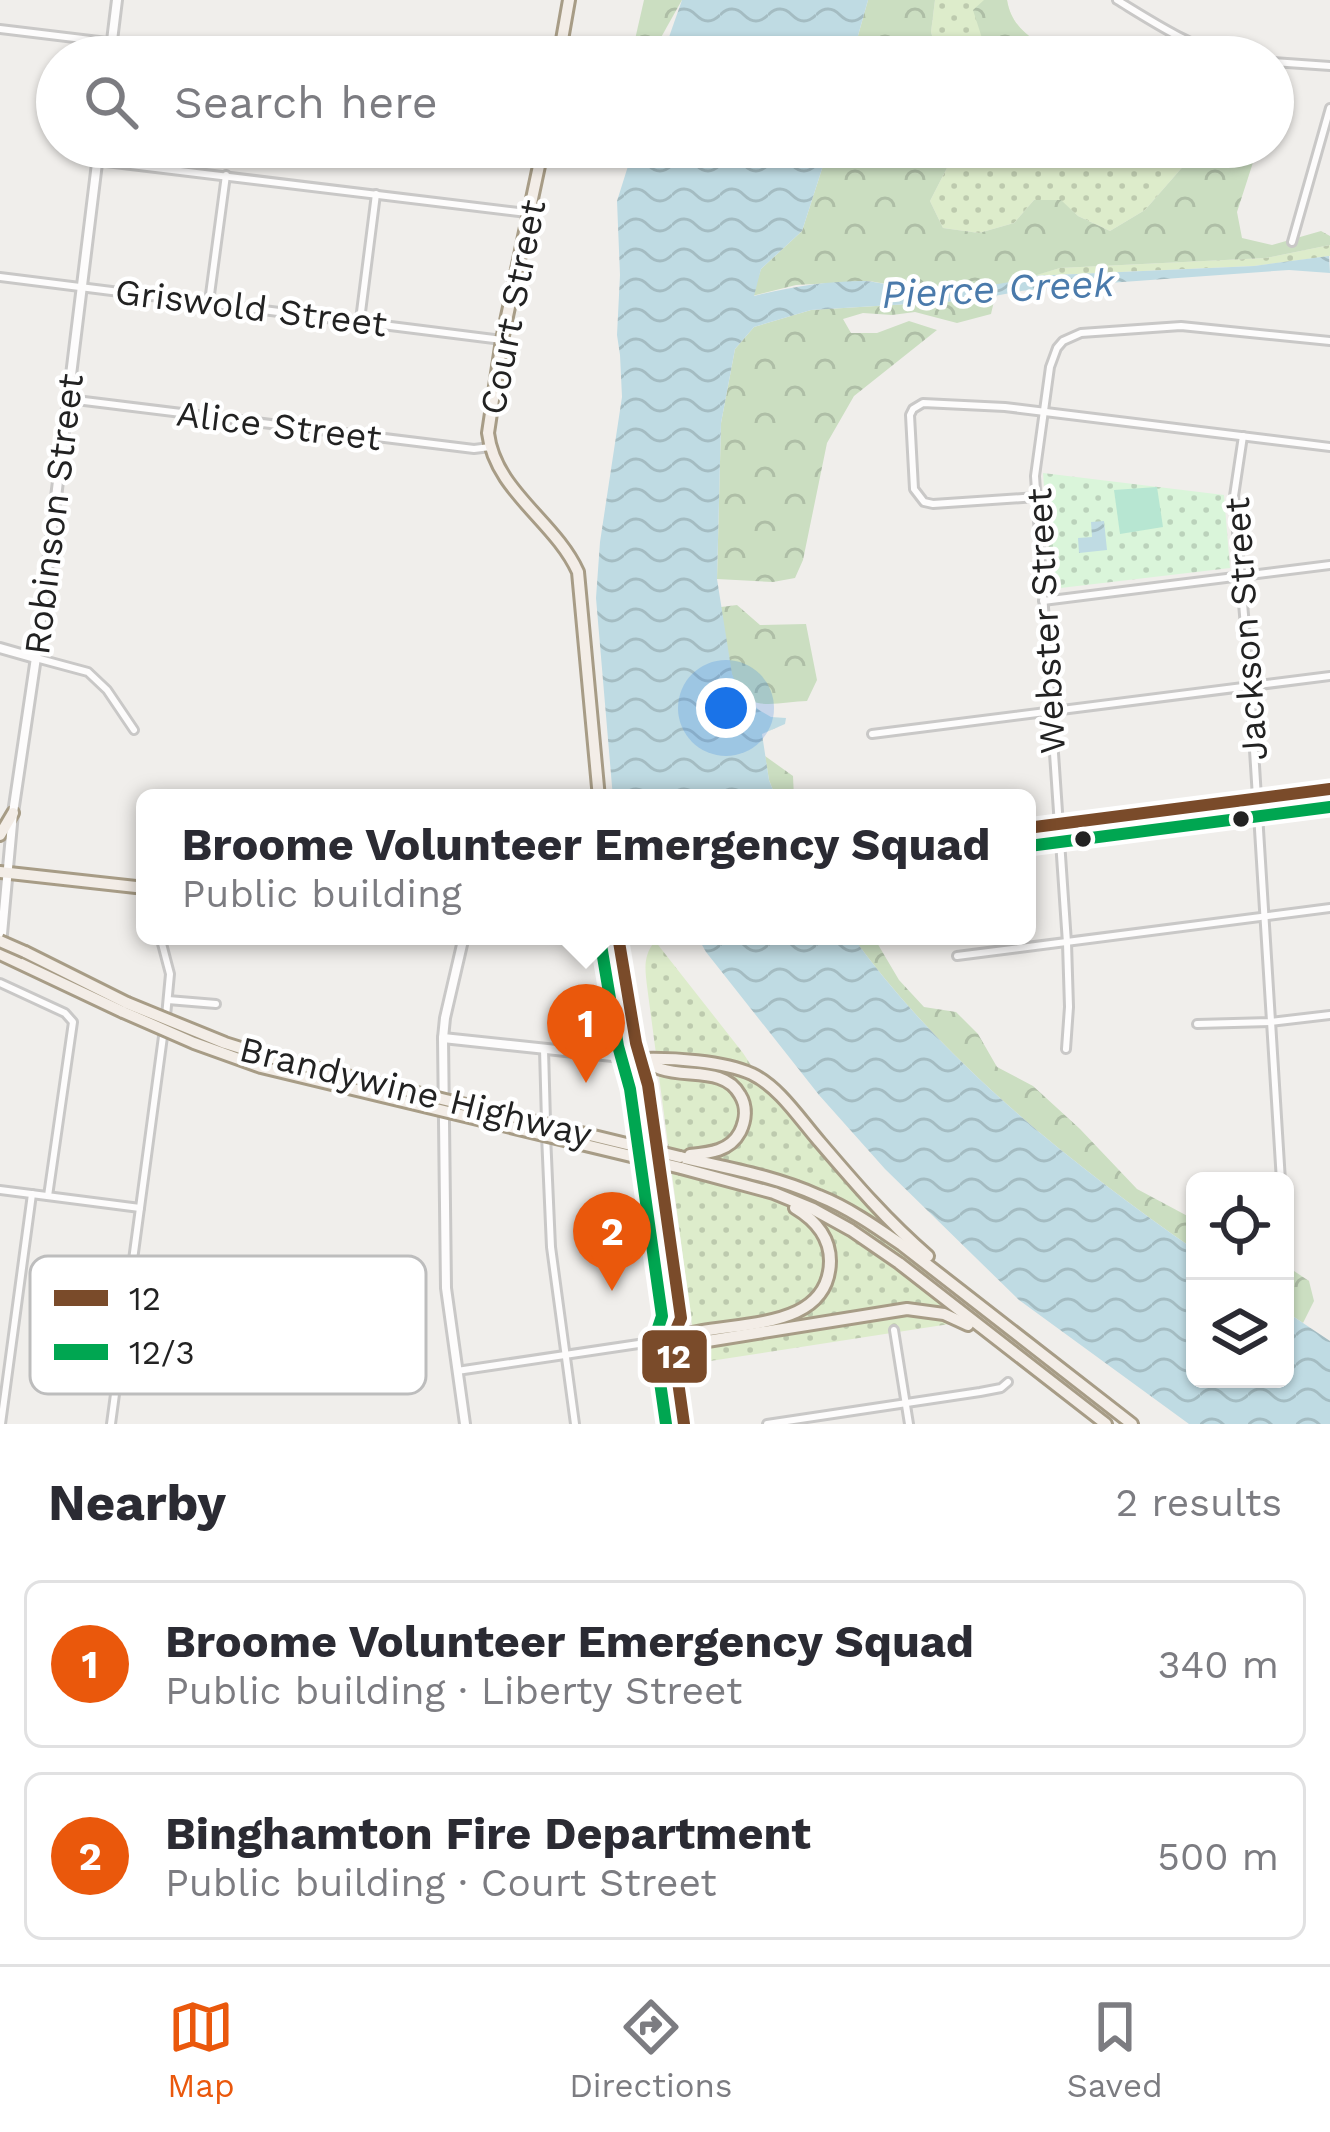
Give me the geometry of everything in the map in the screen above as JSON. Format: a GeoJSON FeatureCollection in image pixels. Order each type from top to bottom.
{"type":"FeatureCollection","features":[{"type":"Feature","properties":{"kind":"main road"},"geometry":{"type":"LineString","coordinates":[[563,36],[569,0]]}},
{"type":"Feature","properties":{"kind":"main road","name":"Court Street"},"geometry":{"type":"LineString","coordinates":[[539,168],[502,340],[490,447],[505,478],[564,547],[578,572],[598,789]]}},
{"type":"Feature","properties":{"kind":"main road"},"geometry":{"type":"LineString","coordinates":[[1036,827],[1330,789]]}},
{"type":"Feature","properties":{"kind":"main road"},"geometry":{"type":"LineString","coordinates":[[0,835],[14,813]]}},
{"type":"Feature","properties":{"kind":"main road"},"geometry":{"type":"LineString","coordinates":[[3,871],[136,887]]}},
{"type":"Feature","properties":{"kind":"main road","name":"Brandywine Highway"},"geometry":{"type":"LineString","coordinates":[[0,941],[24,958],[194,1043],[261,1067],[773,1179],[826,1198],[884,1232],[1132,1424]]}},
{"type":"Feature","properties":{"kind":"main road"},"geometry":{"type":"LineString","coordinates":[[619,945],[635,1043],[648,1085],[681,1318],[671,1340],[684,1424]]}},
{"type":"Feature","properties":{"kind":"main road","name":"Brandywine Highway"},"geometry":{"type":"LineString","coordinates":[[0,953],[24,958]]}},
{"type":"Feature","properties":{"kind":"main road"},"geometry":{"type":"LineString","coordinates":[[641,1059],[662,1070],[723,1078],[742,1098],[744,1118],[736,1139],[724,1148],[681,1162]]}},
{"type":"Feature","properties":{"kind":"main road"},"geometry":{"type":"LineString","coordinates":[[641,1059],[722,1066],[758,1076],[884,1216],[973,1300]]}},
{"type":"Feature","properties":{"kind":"main road","name":"Brandywine Highway"},"geometry":{"type":"LineString","coordinates":[[681,1162],[786,1198],[851,1229],[1104,1424]]}},
{"type":"Feature","properties":{"kind":"main road"},"geometry":{"type":"LineString","coordinates":[[671,1340],[692,1331],[794,1314],[815,1300],[826,1281],[828,1247],[812,1220],[784,1202],[731,1180]]}},
{"type":"Feature","properties":{"kind":"main road"},"geometry":{"type":"LineString","coordinates":[[671,1340],[695,1343],[922,1310],[961,1320],[1020,1358]]}},
{"type":"Feature","properties":{"kind":"street"},"geometry":{"type":"LineString","coordinates":[[113,36],[117,0]]}},
{"type":"Feature","properties":{"kind":"street"},"geometry":{"type":"LineString","coordinates":[[1117,0],[1179,36]]}},
{"type":"Feature","properties":{"kind":"street"},"geometry":{"type":"LineString","coordinates":[[0,29],[60,36]]}},
{"type":"Feature","properties":{"kind":"street"},"geometry":{"type":"LineString","coordinates":[[1294,63],[1330,65]]}},
{"type":"Feature","properties":{"kind":"street"},"geometry":{"type":"LineString","coordinates":[[1292,242],[1330,108]]}},
{"type":"Feature","properties":{"kind":"street","name":"Robinson Street"},"geometry":{"type":"LineString","coordinates":[[0,953],[3,871],[97,168]]}},
{"type":"Feature","properties":{"kind":"street"},"geometry":{"type":"LineString","coordinates":[[162,168],[530,213]]}},
{"type":"Feature","properties":{"kind":"street"},"geometry":{"type":"LineString","coordinates":[[209,302],[226,176]]}},
{"type":"Feature","properties":{"kind":"street"},"geometry":{"type":"LineString","coordinates":[[360,320],[376,194]]}},
{"type":"Feature","properties":{"kind":"street","name":"Griswold Street"},"geometry":{"type":"LineString","coordinates":[[0,277],[502,340]]}},
{"type":"Feature","properties":{"kind":"street","name":"Webster Street"},"geometry":{"type":"LineString","coordinates":[[1066,1049],[1066,943],[1036,497],[1037,455],[1057,348],[1081,333],[1181,326],[1330,340]]}},
{"type":"Feature","properties":{"kind":"street","name":"Alice Street"},"geometry":{"type":"LineString","coordinates":[[68,399],[474,449],[490,447]]}},
{"type":"Feature","properties":{"kind":"street"},"geometry":{"type":"LineString","coordinates":[[1036,497],[924,502],[914,489],[910,415],[923,403],[937,403],[1330,447]]}},
{"type":"Feature","properties":{"kind":"street","name":"Jackson Street"},"geometry":{"type":"LineString","coordinates":[[1243,436],[1234,490],[1280,1172]]}},
{"type":"Feature","properties":{"kind":"street"},"geometry":{"type":"LineString","coordinates":[[1043,601],[1330,565]]}},
{"type":"Feature","properties":{"kind":"street"},"geometry":{"type":"LineString","coordinates":[[0,648],[88,672],[134,730]]}},
{"type":"Feature","properties":{"kind":"street"},"geometry":{"type":"LineString","coordinates":[[872,734],[1330,676]]}},
{"type":"Feature","properties":{"kind":"street"},"geometry":{"type":"LineString","coordinates":[[957,956],[1330,908]]}},
{"type":"Feature","properties":{"kind":"street"},"geometry":{"type":"LineString","coordinates":[[134,1256],[168,1000],[170,974],[162,945]]}},
{"type":"Feature","properties":{"kind":"street"},"geometry":{"type":"LineString","coordinates":[[462,945],[443,1038],[446,1288],[465,1424]]}},
{"type":"Feature","properties":{"kind":"street"},"geometry":{"type":"LineString","coordinates":[[0,982],[65,1013],[73,1022],[48,1196]]}},
{"type":"Feature","properties":{"kind":"street"},"geometry":{"type":"LineString","coordinates":[[168,1000],[216,1004]]}},
{"type":"Feature","properties":{"kind":"street"},"geometry":{"type":"LineString","coordinates":[[1197,1024],[1330,1015]]}},
{"type":"Feature","properties":{"kind":"street"},"geometry":{"type":"LineString","coordinates":[[443,1038],[641,1059]]}},
{"type":"Feature","properties":{"kind":"street"},"geometry":{"type":"LineString","coordinates":[[544,1049],[550,1247],[575,1424]]}},
{"type":"Feature","properties":{"kind":"street"},"geometry":{"type":"LineString","coordinates":[[0,1190],[140,1208]]}},
{"type":"Feature","properties":{"kind":"street"},"geometry":{"type":"LineString","coordinates":[[1,1424],[32,1194]]}},
{"type":"Feature","properties":{"kind":"street"},"geometry":{"type":"LineString","coordinates":[[894,1330],[908,1424]]}},
{"type":"Feature","properties":{"kind":"street"},"geometry":{"type":"LineString","coordinates":[[457,1371],[671,1340]]}},
{"type":"Feature","properties":{"kind":"street"},"geometry":{"type":"LineString","coordinates":[[767,1424],[980,1392],[1008,1382]]}},
{"type":"Feature","properties":{"kind":"street"},"geometry":{"type":"LineString","coordinates":[[112,1424],[116,1394]]}},
{"type":"Feature","properties":{"kind":"green space"},"geometry":{"type":"Polygon","coordinates":[[[644,0],[682,0],[662,36],[636,36],[644,0]]]}},
{"type":"Feature","properties":{"kind":"green space"},"geometry":{"type":"Polygon","coordinates":[[[868,0],[935,0],[932,36],[858,36],[868,0]]]}},
{"type":"Feature","properties":{"kind":"green space"},"geometry":{"type":"Polygon","coordinates":[[[935,0],[1007,0],[1015,20],[1031,36],[932,36],[935,0]]]}},
{"type":"Feature","properties":{"kind":"green space"},"geometry":{"type":"Polygon","coordinates":[[[984,0],[1007,0],[1015,20],[1031,36],[981,36],[973,10],[984,0]]]}},
{"type":"Feature","properties":{"kind":"green space"},"geometry":{"type":"Polygon","coordinates":[[[822,168],[947,168],[930,201],[943,228],[979,233],[1014,223],[1034,200],[1061,200],[1078,216],[1110,231],[1145,210],[1182,168],[1251,168],[1237,212],[1242,238],[1272,245],[1321,231],[1330,236],[1330,245],[1266,258],[1060,268],[1007,284],[909,288],[869,281],[796,285],[752,296],[761,269],[802,231],[822,168]]]}},
{"type":"Feature","properties":{"kind":"green space"},"geometry":{"type":"Polygon","coordinates":[[[947,168],[1182,168],[1145,210],[1110,231],[1078,216],[1060,200],[1034,200],[1014,223],[979,233],[943,228],[930,201],[947,168]]]}},
{"type":"Feature","properties":{"kind":"green space"},"geometry":{"type":"Polygon","coordinates":[[[1330,245],[1330,256],[1254,266],[1032,276],[1060,268],[1266,258],[1330,245]]]}},
{"type":"Feature","properties":{"kind":"green space"},"geometry":{"type":"Polygon","coordinates":[[[994,301],[991,314],[957,323],[915,312],[863,313],[843,319],[851,333],[877,333],[909,321],[937,330],[854,396],[827,443],[803,560],[795,578],[773,582],[717,579],[721,423],[735,349],[754,327],[811,310],[994,301]]]}},
{"type":"Feature","properties":{"kind":"green space"},"geometry":{"type":"Polygon","coordinates":[[[1043,473],[1224,495],[1230,568],[1052,589],[1043,473]]]}},
{"type":"Feature","properties":{"kind":"green space"},"geometry":{"type":"Polygon","coordinates":[[[1157,487],[1163,527],[1120,534],[1114,490],[1157,487]]]}},
{"type":"Feature","properties":{"kind":"green space"},"geometry":{"type":"Polygon","coordinates":[[[737,605],[760,625],[806,624],[817,680],[807,701],[758,703],[739,689],[729,662],[721,607],[737,605]]]}},
{"type":"Feature","properties":{"kind":"green space"},"geometry":{"type":"Polygon","coordinates":[[[765,756],[793,776],[794,789],[772,789],[765,756]]]}},
{"type":"Feature","properties":{"kind":"green space"},"geometry":{"type":"Polygon","coordinates":[[[658,945],[771,1096],[969,1321],[697,1363],[646,980],[651,947],[658,945]]]}},
{"type":"Feature","properties":{"kind":"green space"},"geometry":{"type":"Polygon","coordinates":[[[859,945],[878,945],[899,980],[924,1007],[956,1012],[978,1034],[997,1067],[1033,1086],[1137,1189],[1186,1215],[1186,1243],[1055,1145],[926,1026],[859,945]]]}},
{"type":"Feature","properties":{"kind":"green space"},"geometry":{"type":"Polygon","coordinates":[[[1294,1271],[1309,1281],[1314,1301],[1303,1323],[1294,1317],[1294,1271]]]}},
{"type":"Feature","properties":{"kind":"water"},"geometry":{"type":"Polygon","coordinates":[[[682,0],[868,0],[858,36],[669,36],[682,0]]]}},
{"type":"Feature","properties":{"kind":"water","name":"Pierce Creek"},"geometry":{"type":"Polygon","coordinates":[[[627,168],[822,168],[802,231],[761,269],[754,296],[836,282],[957,288],[1032,276],[1254,266],[1329,256],[1330,273],[1289,270],[1067,286],[974,300],[811,310],[754,327],[735,349],[721,423],[717,579],[732,674],[740,693],[771,717],[786,718],[785,724],[762,734],[772,789],[612,789],[596,598],[622,397],[617,201],[627,168]]]}},
{"type":"Feature","properties":{"kind":"water"},"geometry":{"type":"Polygon","coordinates":[[[1104,521],[1107,550],[1079,553],[1078,538],[1092,537],[1091,522],[1104,521]]]}},
{"type":"Feature","properties":{"kind":"water"},"geometry":{"type":"Polygon","coordinates":[[[702,945],[859,945],[926,1026],[1010,1107],[1186,1243],[1186,1388],[1294,1388],[1294,1317],[1330,1341],[1330,1424],[1189,1424],[1019,1300],[885,1169],[819,1095],[702,945]]]}},
{"type":"Feature","properties":{"kind":"transit line","name":"12"},"geometry":{"type":"LineString","coordinates":[[1036,827],[1330,789]]}},
{"type":"Feature","properties":{"kind":"transit line","name":"12/3"},"geometry":{"type":"LineString","coordinates":[[1036,845],[1330,807]]}},
{"type":"Feature","properties":{"kind":"transit line","name":"12/3"},"geometry":{"type":"LineString","coordinates":[[601,945],[630,1089],[662,1316],[654,1340],[666,1424]]}},
{"type":"Feature","properties":{"kind":"transit line","name":"12"},"geometry":{"type":"LineString","coordinates":[[620,945],[648,1085],[681,1318],[672,1339],[684,1424]]}},
{"type":"Feature","properties":{"kind":"place","name":"Broome Volunteer Emergency Squad"},"geometry":{"type":"Point","coordinates":[586,1083]}},
{"type":"Feature","properties":{"kind":"place","name":"Binghamton Fire Department"},"geometry":{"type":"Point","coordinates":[612,1291]}}]}
